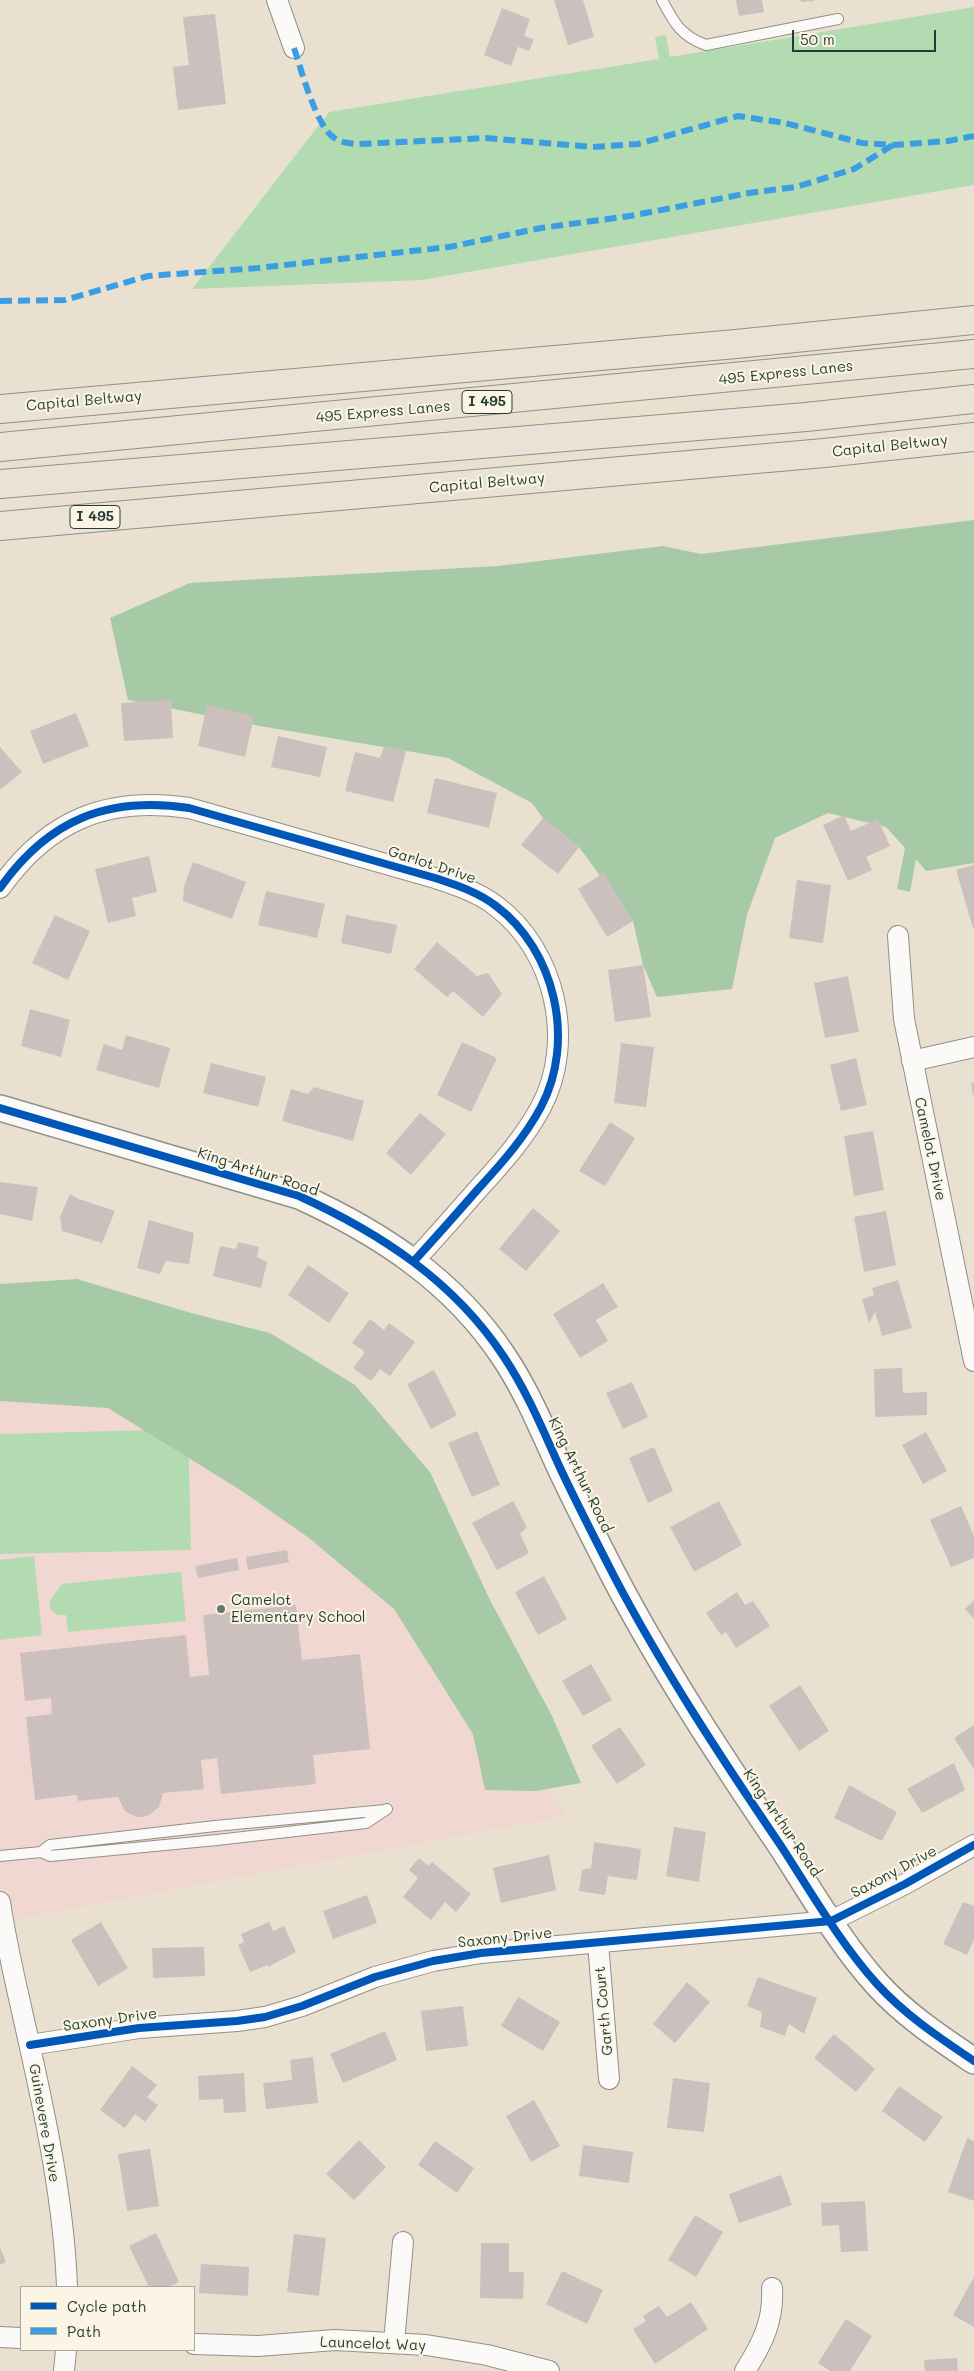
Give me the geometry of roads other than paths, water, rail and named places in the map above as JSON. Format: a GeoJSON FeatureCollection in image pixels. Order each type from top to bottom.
{"type":"FeatureCollection","features":[{"type":"Feature","properties":{"kind":"highway","name":"Capital Beltway"},"geometry":{"type":"LineString","coordinates":[[0,409],[698,347],[974,320]]}},
{"type":"Feature","properties":{"kind":"highway","name":"495 Express Lanes"},"geometry":{"type":"LineString","coordinates":[[0,447],[974,354]]}},
{"type":"Feature","properties":{"kind":"highway"},"geometry":{"type":"LineString","coordinates":[[0,484],[796,418],[974,400]]}},
{"type":"Feature","properties":{"kind":"highway"},"geometry":{"type":"LineString","coordinates":[[0,403],[61,403]]}},
{"type":"Feature","properties":{"kind":"highway","name":"Capital Beltway"},"geometry":{"type":"LineString","coordinates":[[0,526],[824,453],[974,436]]}},
{"type":"Feature","properties":{"kind":"highway"},"geometry":{"type":"LineString","coordinates":[[0,542],[190,509]]}},
{"type":"Feature","properties":{"kind":"street"},"geometry":{"type":"LineString","coordinates":[[277,0],[294,48]]}},
{"type":"Feature","properties":{"kind":"street","name":"Garlot Drive"},"geometry":{"type":"LineString","coordinates":[[0,888],[15,867],[57,830],[82,817],[105,809],[132,804],[160,804],[189,808],[435,878],[472,891],[495,905],[515,921],[543,963],[552,990],[557,1018],[557,1037],[552,1076],[542,1105],[531,1124],[505,1159],[414,1261]]}},
{"type":"Feature","properties":{"kind":"street","name":"Camelot Drive"},"geometry":{"type":"LineString","coordinates":[[898,936],[904,1019],[912,1061],[967,1294],[974,1361]]}},
{"type":"Feature","properties":{"kind":"street"},"geometry":{"type":"LineString","coordinates":[[912,1061],[974,1047]]}},
{"type":"Feature","properties":{"kind":"street","name":"King Arthur Road"},"geometry":{"type":"LineString","coordinates":[[0,1108],[299,1196],[338,1214],[381,1238],[414,1261],[444,1287],[470,1315],[503,1356],[526,1394],[580,1511],[622,1592],[689,1707],[831,1921],[877,1984],[903,2009],[940,2038],[974,2061]]}},
{"type":"Feature","properties":{"kind":"street","name":"Saxony Drive"},"geometry":{"type":"LineString","coordinates":[[30,2045],[139,2028],[237,2021],[265,2017],[302,2006],[375,1977],[433,1961],[481,1953],[831,1921],[906,1884],[974,1845]]}},
{"type":"Feature","properties":{"kind":"street","name":"Guinevere Drive"},"geometry":{"type":"LineString","coordinates":[[0,1902],[6,1942],[30,2045],[52,2163],[62,2223],[67,2286]]}},
{"type":"Feature","properties":{"kind":"street","name":"Garth Court"},"geometry":{"type":"LineString","coordinates":[[598,1943],[610,2079]]}},
{"type":"Feature","properties":{"kind":"street"},"geometry":{"type":"LineString","coordinates":[[394,2342],[403,2242]]}},
{"type":"Feature","properties":{"kind":"street"},"geometry":{"type":"LineString","coordinates":[[745,2371],[762,2343],[770,2321],[772,2288]]}},
{"type":"Feature","properties":{"kind":"street"},"geometry":{"type":"LineString","coordinates":[[0,2337],[20,2338]]}},
{"type":"Feature","properties":{"kind":"street","name":"Launcelot Way"},"geometry":{"type":"LineString","coordinates":[[195,2344],[258,2346],[335,2340],[426,2344],[487,2355],[549,2371]]}},
{"type":"Feature","properties":{"kind":"street"},"geometry":{"type":"LineString","coordinates":[[64,2371],[66,2351]]}},
{"type":"Feature","properties":{"kind":"lane"},"geometry":{"type":"LineString","coordinates":[[662,0],[674,22],[689,39],[706,45],[838,19]]}},
{"type":"Feature","properties":{"kind":"lane"},"geometry":{"type":"LineString","coordinates":[[0,1856],[41,1852],[50,1856],[366,1823],[387,1809],[50,1845],[41,1852]]}},
{"type":"Feature","properties":{"kind":"place","name":"Camelot Elementary School"},"geometry":{"type":"Point","coordinates":[221,1609]}}]}
